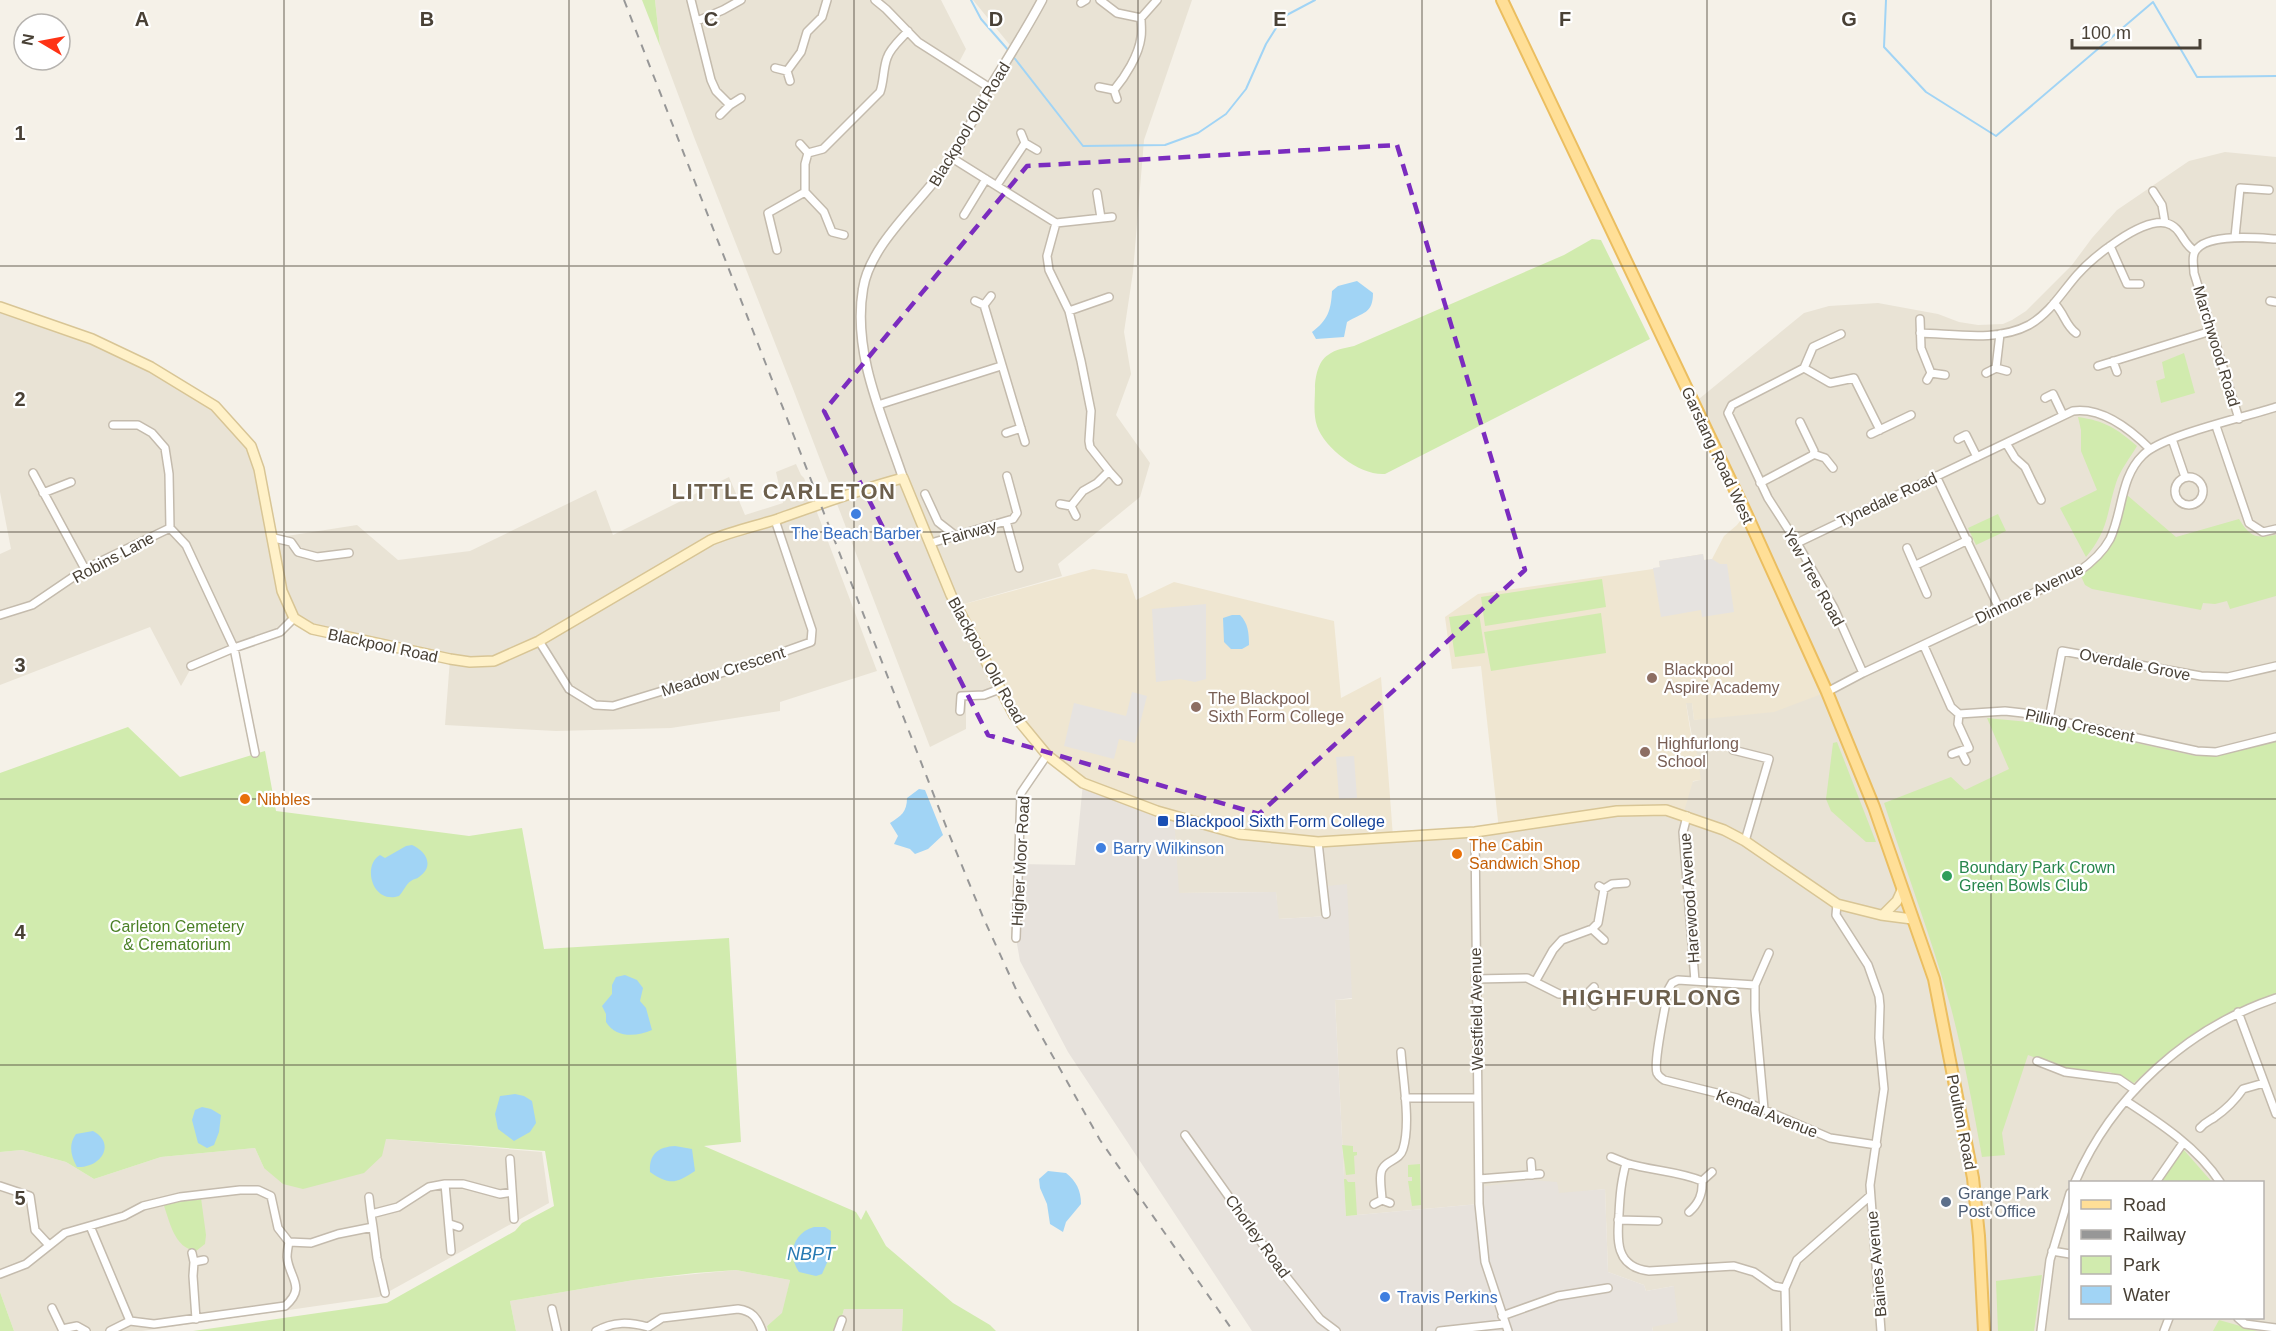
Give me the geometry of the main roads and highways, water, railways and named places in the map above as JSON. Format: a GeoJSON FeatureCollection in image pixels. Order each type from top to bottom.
{"type":"FeatureCollection","features":[{"type":"Feature","properties":{"kind":"main road","name":"Garstang Road West"},"geometry":{"type":"LineString","coordinates":[[1502,0],[1746,513],[1827,692],[1874,807],[1912,919]]}},
{"type":"Feature","properties":{"kind":"main road","name":"Blackpool Road"},"geometry":{"type":"LineString","coordinates":[[0,307],[93,339],[151,367],[215,406],[251,446],[259,469],[274,538],[282,591],[294,618],[312,629],[470,662],[494,661],[539,641],[711,540],[903,478]]}},
{"type":"Feature","properties":{"kind":"main road","name":"Blackpool Old Road"},"geometry":{"type":"LineString","coordinates":[[903,478],[951,595],[1014,715],[1047,755],[1083,783],[1157,811],[1239,834],[1318,842],[1475,832],[1617,811],[1666,810],[1724,830],[1745,841],[1837,904],[1912,919]]}},
{"type":"Feature","properties":{"kind":"main road"},"geometry":{"type":"LineString","coordinates":[[1883,915],[1897,901],[1902,890]]}},
{"type":"Feature","properties":{"kind":"main road","name":"Poulton Road"},"geometry":{"type":"LineString","coordinates":[[1912,919],[1934,979],[1970,1160],[1979,1236],[1984,1331]]}},
{"type":"Feature","properties":{"kind":"water"},"geometry":{"type":"Polygon","coordinates":[[[1357,281],[1373,293],[1369,309],[1347,322],[1344,337],[1316,339],[1312,332],[1328,314],[1332,291],[1338,286],[1357,281]]]}},
{"type":"Feature","properties":{"kind":"water"},"geometry":{"type":"Polygon","coordinates":[[[1240,615],[1248,628],[1249,645],[1242,649],[1231,649],[1224,642],[1223,618],[1240,615]]]}},
{"type":"Feature","properties":{"kind":"water"},"geometry":{"type":"Polygon","coordinates":[[[919,789],[925,790],[943,835],[928,849],[915,854],[910,849],[894,844],[898,836],[890,823],[903,813],[907,798],[919,789]]]}},
{"type":"Feature","properties":{"kind":"water"},"geometry":{"type":"Polygon","coordinates":[[[412,845],[427,859],[428,864],[424,873],[409,882],[399,896],[382,895],[376,890],[371,875],[375,860],[380,855],[385,858],[412,845]]]}},
{"type":"Feature","properties":{"kind":"water"},"geometry":{"type":"Polygon","coordinates":[[[625,975],[637,980],[643,988],[640,1001],[646,1008],[652,1030],[627,1035],[615,1031],[606,1022],[606,1014],[602,1006],[612,994],[612,985],[616,977],[625,975]]]}},
{"type":"Feature","properties":{"kind":"water"},"geometry":{"type":"Polygon","coordinates":[[[515,1094],[532,1101],[536,1123],[530,1132],[514,1141],[498,1129],[495,1114],[500,1096],[515,1094]]]}},
{"type":"Feature","properties":{"kind":"water"},"geometry":{"type":"Polygon","coordinates":[[[202,1107],[221,1115],[219,1132],[214,1145],[207,1148],[198,1143],[192,1120],[195,1110],[202,1107]]]}},
{"type":"Feature","properties":{"kind":"water"},"geometry":{"type":"Polygon","coordinates":[[[93,1131],[104,1142],[103,1154],[93,1163],[77,1167],[71,1150],[73,1138],[76,1134],[93,1131]]]}},
{"type":"Feature","properties":{"kind":"water"},"geometry":{"type":"Polygon","coordinates":[[[675,1146],[692,1149],[695,1171],[673,1181],[668,1181],[650,1172],[653,1156],[659,1150],[675,1146]]]}},
{"type":"Feature","properties":{"kind":"water"},"geometry":{"type":"Polygon","coordinates":[[[1048,1171],[1066,1173],[1073,1179],[1080,1194],[1081,1204],[1066,1222],[1063,1232],[1050,1224],[1047,1204],[1040,1188],[1039,1179],[1048,1171]]]}},
{"type":"Feature","properties":{"kind":"water","name":"NBPT"},"geometry":{"type":"Polygon","coordinates":[[[814,1227],[825,1227],[831,1231],[830,1256],[822,1274],[816,1276],[799,1272],[793,1258],[797,1239],[814,1227]]]}},
{"type":"Feature","properties":{"kind":"waterway"},"geometry":{"type":"LineString","coordinates":[[971,0],[981,19],[1009,51]]}},
{"type":"Feature","properties":{"kind":"waterway"},"geometry":{"type":"LineString","coordinates":[[1012,55],[1083,146],[1165,145],[1198,133],[1226,114],[1246,89],[1266,44],[1283,17],[1315,0]]}},
{"type":"Feature","properties":{"kind":"waterway"},"geometry":{"type":"LineString","coordinates":[[1886,0],[1884,47],[1926,92],[1996,136],[2153,2],[2197,77],[2276,76]]}},
{"type":"Feature","properties":{"kind":"railway"},"geometry":{"type":"LineString","coordinates":[[624,0],[949,834],[1020,998],[1100,1140],[1233,1331]]}},
{"type":"Feature","properties":{"kind":"place","name":"The Beach Barber"},"geometry":{"type":"Point","coordinates":[856,514]}},
{"type":"Feature","properties":{"kind":"place","name":"Blackpool Aspire Academy"},"geometry":{"type":"Point","coordinates":[1652,678]}},
{"type":"Feature","properties":{"kind":"place","name":"The Blackpool Sixth Form College"},"geometry":{"type":"Point","coordinates":[1196,707]}},
{"type":"Feature","properties":{"kind":"place","name":"Highfurlong School"},"geometry":{"type":"Point","coordinates":[1645,752]}},
{"type":"Feature","properties":{"kind":"place","name":"Nibbles"},"geometry":{"type":"Point","coordinates":[245,799]}},
{"type":"Feature","properties":{"kind":"place","name":"Blackpool Sixth Form College"},"geometry":{"type":"Point","coordinates":[1163,821]}},
{"type":"Feature","properties":{"kind":"place","name":"Barry Wilkinson"},"geometry":{"type":"Point","coordinates":[1101,848]}},
{"type":"Feature","properties":{"kind":"place","name":"The Cabin Sandwich Shop"},"geometry":{"type":"Point","coordinates":[1457,854]}},
{"type":"Feature","properties":{"kind":"place","name":"Boundary Park Crown Green Bowls Club"},"geometry":{"type":"Point","coordinates":[1947,876]}},
{"type":"Feature","properties":{"kind":"place","name":"Grange Park Post Office"},"geometry":{"type":"Point","coordinates":[1946,1202]}},
{"type":"Feature","properties":{"kind":"place","name":"Travis Perkins"},"geometry":{"type":"Point","coordinates":[1385,1297]}},
{"type":"Feature","properties":{"kind":"district","name":"LITTLE CARLETON"},"geometry":{"type":"Point","coordinates":[784,491]}},
{"type":"Feature","properties":{"kind":"district","name":"HIGHFURLONG"},"geometry":{"type":"Point","coordinates":[1652,997]}},
{"type":"Feature","properties":{"kind":"park label","name":"Carleton Cemetery & Crematorium"},"geometry":{"type":"Point","coordinates":[177,935]}}]}
